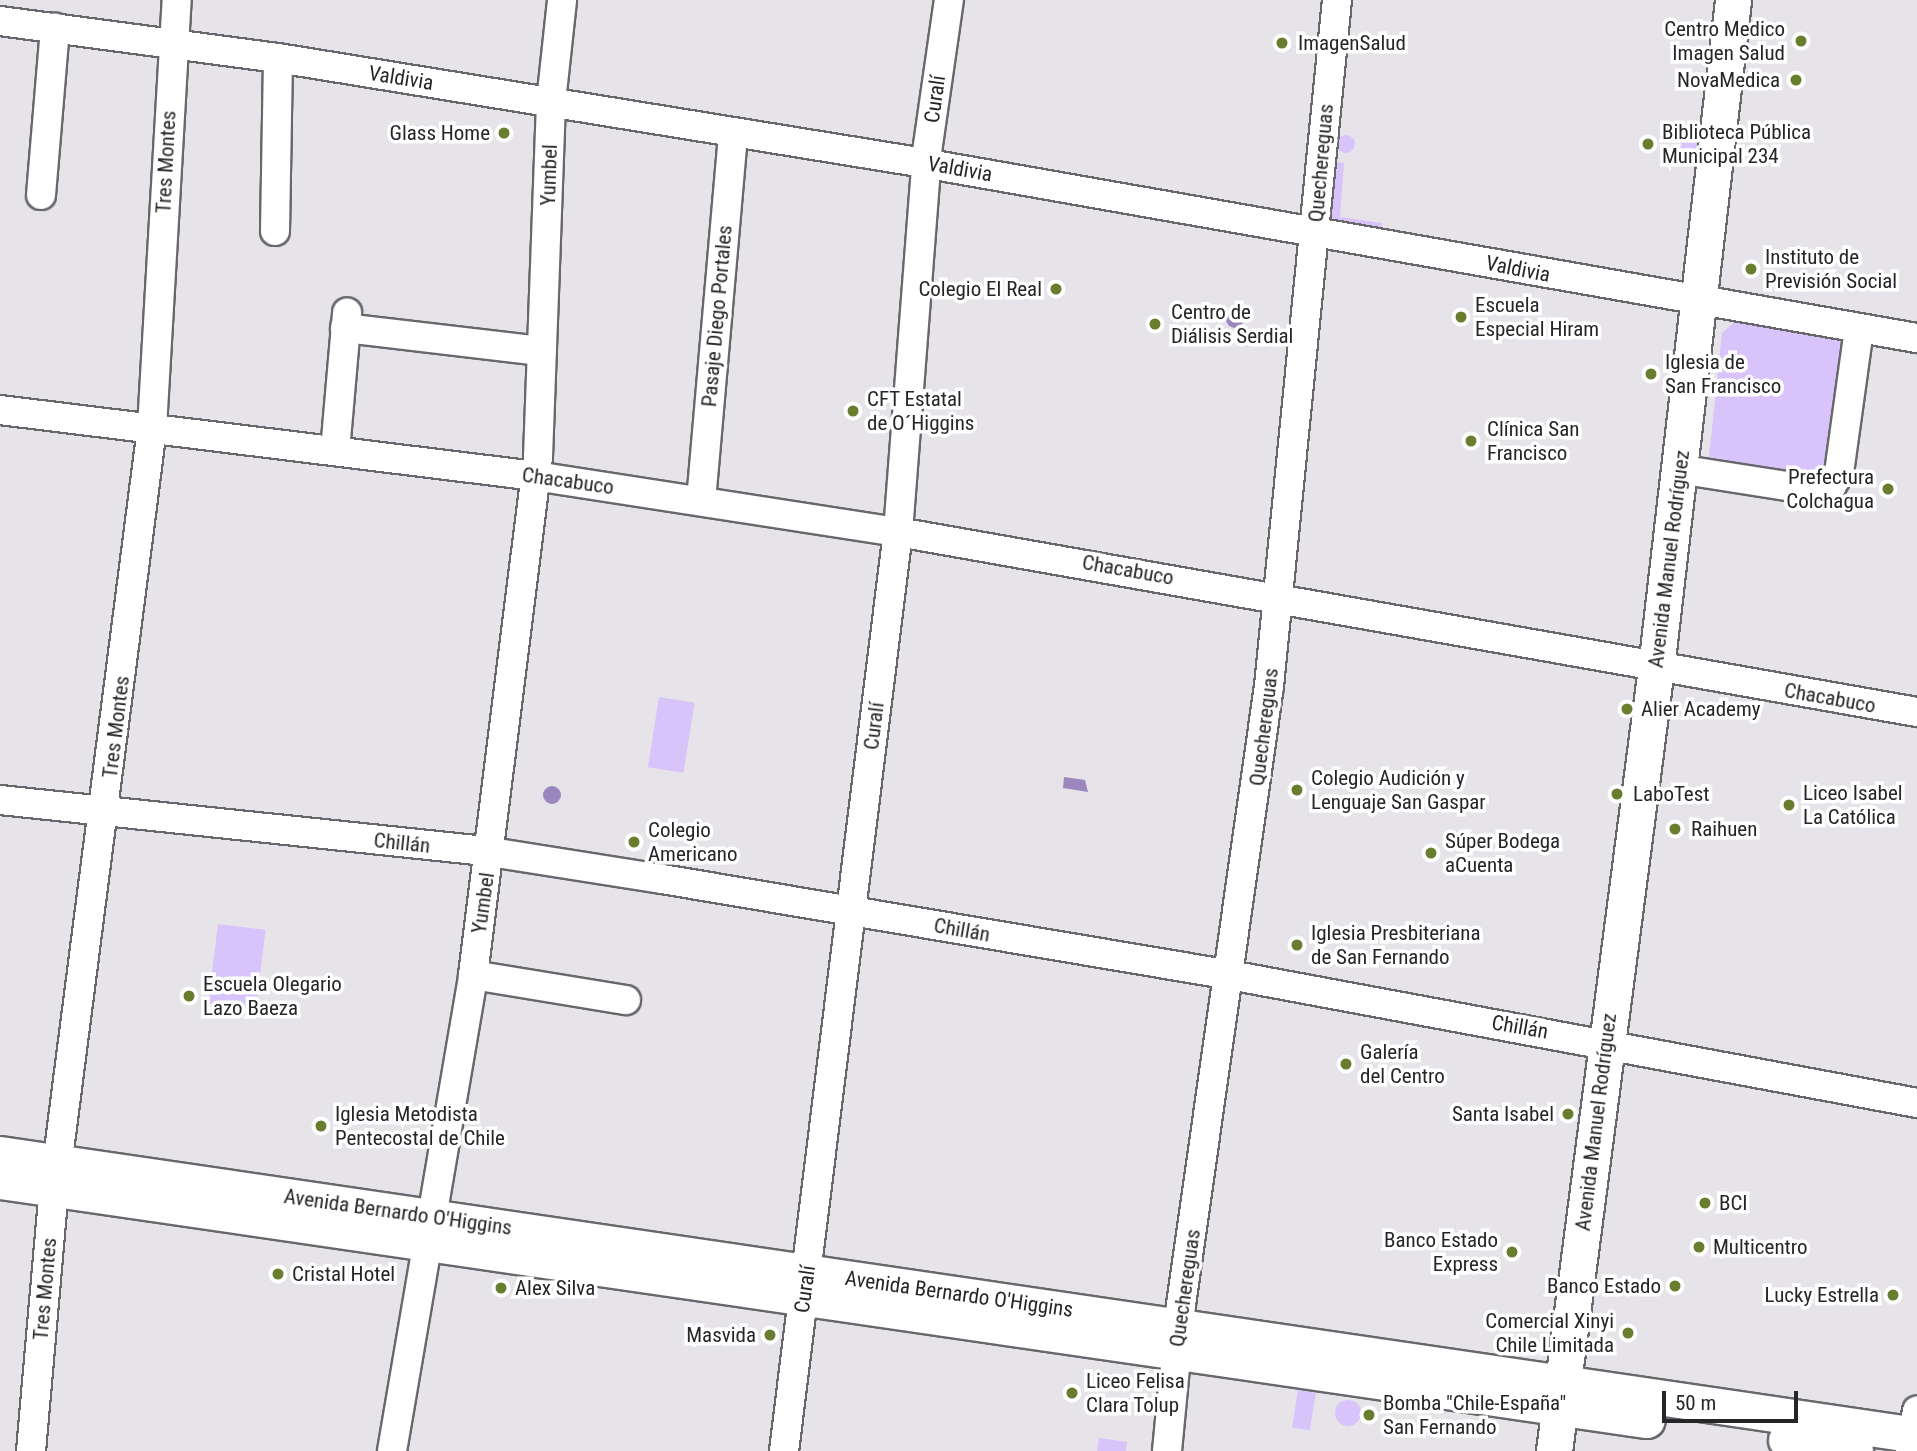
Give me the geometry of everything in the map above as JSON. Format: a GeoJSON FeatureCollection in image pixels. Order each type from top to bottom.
{"type":"FeatureCollection","features":[{"type":"Feature","properties":{"kind":"main road","name":"Avenida Manuel Rodríguez"},"geometry":{"type":"LineString","coordinates":[[1554,1451],[1573,1397],[1667,670],[1697,472],[1707,306],[1733,0]]}},
{"type":"Feature","properties":{"kind":"main road","name":"Avenida Manuel Rodríguez"},"geometry":{"type":"LineString","coordinates":[[1667,670],[1707,306],[1753,0]]}},
{"type":"Feature","properties":{"kind":"main road","name":"Avenida Bernardo O'Higgins"},"geometry":{"type":"LineString","coordinates":[[0,1154],[56,1176],[1573,1397],[1914,1433]]}},
{"type":"Feature","properties":{"kind":"main road","name":"Avenida Bernardo O'Higgins"},"geometry":{"type":"LineString","coordinates":[[0,1181],[56,1176]]}},
{"type":"Feature","properties":{"kind":"main road","name":"Avenida Manuel Rodríguez"},"geometry":{"type":"LineString","coordinates":[[1573,1397],[1578,1451]]}},
{"type":"Feature","properties":{"kind":"main road","name":"Avenida Bernardo O'Higgins"},"geometry":{"type":"LineString","coordinates":[[1573,1397],[1855,1451]]}},
{"type":"Feature","properties":{"kind":"street","name":"Tres Montes"},"geometry":{"type":"LineString","coordinates":[[31,1451],[56,1176],[106,811],[152,428],[177,0]]}},
{"type":"Feature","properties":{"kind":"street","name":"Yumbel"},"geometry":{"type":"LineString","coordinates":[[392,1451],[431,1230],[491,852],[535,476],[551,102],[562,0]]}},
{"type":"Feature","properties":{"kind":"street","name":"Curalí"},"geometry":{"type":"LineString","coordinates":[[784,1451],[898,532],[927,164],[950,0]]}},
{"type":"Feature","properties":{"kind":"street","name":"Quechereguas"},"geometry":{"type":"LineString","coordinates":[[1167,1451],[1177,1339],[1231,976],[1279,598],[1337,0]]}},
{"type":"Feature","properties":{"kind":"street","name":"Valdivia"},"geometry":{"type":"LineString","coordinates":[[0,21],[278,58],[927,164],[1315,230],[1707,306],[1917,338]]}},
{"type":"Feature","properties":{"kind":"street"},"geometry":{"type":"LineString","coordinates":[[41,195],[55,28]]}},
{"type":"Feature","properties":{"kind":"street"},"geometry":{"type":"LineString","coordinates":[[275,231],[278,58]]}},
{"type":"Feature","properties":{"kind":"street","name":"Pasaje Diego Portales"},"geometry":{"type":"LineString","coordinates":[[701,501],[733,132]]}},
{"type":"Feature","properties":{"kind":"street"},"geometry":{"type":"LineString","coordinates":[[335,451],[346,321],[542,351]]}},
{"type":"Feature","properties":{"kind":"street"},"geometry":{"type":"LineString","coordinates":[[1697,472],[1818,491],[1831,487],[1839,473],[1859,329]]}},
{"type":"Feature","properties":{"kind":"street","name":"Chacabuco"},"geometry":{"type":"LineString","coordinates":[[0,410],[535,476],[898,532],[1279,598],[1667,670],[1917,712]]}},
{"type":"Feature","properties":{"kind":"street","name":"Chillán"},"geometry":{"type":"LineString","coordinates":[[0,800],[491,852],[1231,976],[1617,1044],[1917,1103]]}},
{"type":"Feature","properties":{"kind":"street"},"geometry":{"type":"LineString","coordinates":[[473,975],[626,1000]]}},
{"type":"Feature","properties":{"kind":"shaded area"},"geometry":{"type":"Polygon","coordinates":[[[1346,135],[1352,138],[1355,144],[1352,150],[1346,153],[1340,150],[1337,144],[1340,138],[1346,135]]]}},
{"type":"Feature","properties":{"kind":"shaded area"},"geometry":{"type":"Polygon","coordinates":[[[1683,136],[1703,139],[1698,168],[1678,165],[1683,136]]]}},
{"type":"Feature","properties":{"kind":"shaded area"},"geometry":{"type":"Polygon","coordinates":[[[1337,162],[1344,163],[1340,217],[1382,223],[1381,233],[1330,218],[1337,162]]]}},
{"type":"Feature","properties":{"kind":"shaded area"},"geometry":{"type":"Polygon","coordinates":[[[1235,310],[1241,313],[1244,319],[1241,325],[1235,328],[1229,325],[1226,319],[1229,313],[1235,310]]]}},
{"type":"Feature","properties":{"kind":"shaded area"},"geometry":{"type":"Polygon","coordinates":[[[1738,319],[1843,335],[1849,352],[1840,358],[1823,478],[1709,457],[1722,333],[1738,319]]]}},
{"type":"Feature","properties":{"kind":"shaded area"},"geometry":{"type":"Polygon","coordinates":[[[659,697],[695,703],[683,773],[648,767],[659,697]]]}},
{"type":"Feature","properties":{"kind":"shaded area"},"geometry":{"type":"Polygon","coordinates":[[[1064,777],[1085,780],[1088,792],[1063,788],[1064,777]]]}},
{"type":"Feature","properties":{"kind":"shaded area"},"geometry":{"type":"Polygon","coordinates":[[[548,786],[556,786],[561,795],[559,802],[548,804],[543,799],[543,791],[548,786]]]}},
{"type":"Feature","properties":{"kind":"shaded area"},"geometry":{"type":"Polygon","coordinates":[[[218,924],[266,930],[256,1009],[208,1003],[218,924]]]}},
{"type":"Feature","properties":{"kind":"shaded area"},"geometry":{"type":"Polygon","coordinates":[[[1298,1390],[1316,1393],[1310,1430],[1292,1428],[1298,1390]]]}},
{"type":"Feature","properties":{"kind":"shaded area"},"geometry":{"type":"Polygon","coordinates":[[[1348,1400],[1357,1404],[1361,1413],[1357,1422],[1348,1426],[1339,1422],[1335,1413],[1339,1404],[1348,1400]]]}},
{"type":"Feature","properties":{"kind":"shaded area"},"geometry":{"type":"Polygon","coordinates":[[[1099,1438],[1127,1442],[1126,1451],[1097,1451],[1099,1438]]]}},
{"type":"Feature","properties":{"kind":"place","name":"Centro Medico Imagen Salud"},"geometry":{"type":"Point","coordinates":[1801,41]}},
{"type":"Feature","properties":{"kind":"place","name":"ImagenSalud"},"geometry":{"type":"Point","coordinates":[1282,43]}},
{"type":"Feature","properties":{"kind":"place","name":"NovaMedica"},"geometry":{"type":"Point","coordinates":[1796,80]}},
{"type":"Feature","properties":{"kind":"place","name":"Glass Home"},"geometry":{"type":"Point","coordinates":[504,133]}},
{"type":"Feature","properties":{"kind":"place","name":"Biblioteca Pública Municipal 234"},"geometry":{"type":"Point","coordinates":[1648,144]}},
{"type":"Feature","properties":{"kind":"place","name":"Instituto de Previsión Social"},"geometry":{"type":"Point","coordinates":[1751,269]}},
{"type":"Feature","properties":{"kind":"place","name":"Colegio El Real"},"geometry":{"type":"Point","coordinates":[1056,289]}},
{"type":"Feature","properties":{"kind":"place","name":"Escuela Especial Hiram"},"geometry":{"type":"Point","coordinates":[1461,317]}},
{"type":"Feature","properties":{"kind":"place","name":"Centro de Diálisis Serdial"},"geometry":{"type":"Point","coordinates":[1155,324]}},
{"type":"Feature","properties":{"kind":"place","name":"Iglesia de San Francisco"},"geometry":{"type":"Point","coordinates":[1651,374]}},
{"type":"Feature","properties":{"kind":"place","name":"CFT Estatal de O´Higgins"},"geometry":{"type":"Point","coordinates":[853,411]}},
{"type":"Feature","properties":{"kind":"place","name":"Clínica San Francisco"},"geometry":{"type":"Point","coordinates":[1471,441]}},
{"type":"Feature","properties":{"kind":"place","name":"Prefectura Colchagua"},"geometry":{"type":"Point","coordinates":[1888,489]}},
{"type":"Feature","properties":{"kind":"place","name":"Alier Academy"},"geometry":{"type":"Point","coordinates":[1627,709]}},
{"type":"Feature","properties":{"kind":"place","name":"Colegio Audición y Lenguaje San Gaspar"},"geometry":{"type":"Point","coordinates":[1297,790]}},
{"type":"Feature","properties":{"kind":"place","name":"LaboTest"},"geometry":{"type":"Point","coordinates":[1617,794]}},
{"type":"Feature","properties":{"kind":"place","name":"Liceo Isabel La Católica"},"geometry":{"type":"Point","coordinates":[1789,805]}},
{"type":"Feature","properties":{"kind":"place","name":"Raihuen"},"geometry":{"type":"Point","coordinates":[1675,829]}},
{"type":"Feature","properties":{"kind":"place","name":"Colegio Americano"},"geometry":{"type":"Point","coordinates":[634,842]}},
{"type":"Feature","properties":{"kind":"place","name":"Súper Bodega aCuenta"},"geometry":{"type":"Point","coordinates":[1431,853]}},
{"type":"Feature","properties":{"kind":"place","name":"Iglesia Presbiteriana de San Fernando"},"geometry":{"type":"Point","coordinates":[1297,945]}},
{"type":"Feature","properties":{"kind":"place","name":"Escuela Olegario Lazo Baeza"},"geometry":{"type":"Point","coordinates":[189,996]}},
{"type":"Feature","properties":{"kind":"place","name":"Galería del Centro"},"geometry":{"type":"Point","coordinates":[1346,1064]}},
{"type":"Feature","properties":{"kind":"place","name":"Santa Isabel"},"geometry":{"type":"Point","coordinates":[1568,1114]}},
{"type":"Feature","properties":{"kind":"place","name":"Iglesia Metodista Pentecostal de Chile"},"geometry":{"type":"Point","coordinates":[321,1126]}},
{"type":"Feature","properties":{"kind":"place","name":"BCI"},"geometry":{"type":"Point","coordinates":[1705,1203]}},
{"type":"Feature","properties":{"kind":"place","name":"Multicentro"},"geometry":{"type":"Point","coordinates":[1699,1247]}},
{"type":"Feature","properties":{"kind":"place","name":"Banco Estado Express"},"geometry":{"type":"Point","coordinates":[1512,1252]}},
{"type":"Feature","properties":{"kind":"place","name":"Cristal Hotel"},"geometry":{"type":"Point","coordinates":[278,1274]}},
{"type":"Feature","properties":{"kind":"place","name":"Banco Estado"},"geometry":{"type":"Point","coordinates":[1675,1286]}},
{"type":"Feature","properties":{"kind":"place","name":"Alex Silva"},"geometry":{"type":"Point","coordinates":[501,1288]}},
{"type":"Feature","properties":{"kind":"place","name":"Lucky Estrella"},"geometry":{"type":"Point","coordinates":[1893,1295]}},
{"type":"Feature","properties":{"kind":"place","name":"Comercial Xinyi Chile Limitada"},"geometry":{"type":"Point","coordinates":[1628,1333]}},
{"type":"Feature","properties":{"kind":"place","name":"Masvida"},"geometry":{"type":"Point","coordinates":[770,1335]}},
{"type":"Feature","properties":{"kind":"place","name":"Liceo Felisa Clara Tolup"},"geometry":{"type":"Point","coordinates":[1072,1393]}},
{"type":"Feature","properties":{"kind":"place","name":"Bomba \"Chile-España\" San Fernando"},"geometry":{"type":"Point","coordinates":[1369,1415]}}]}
